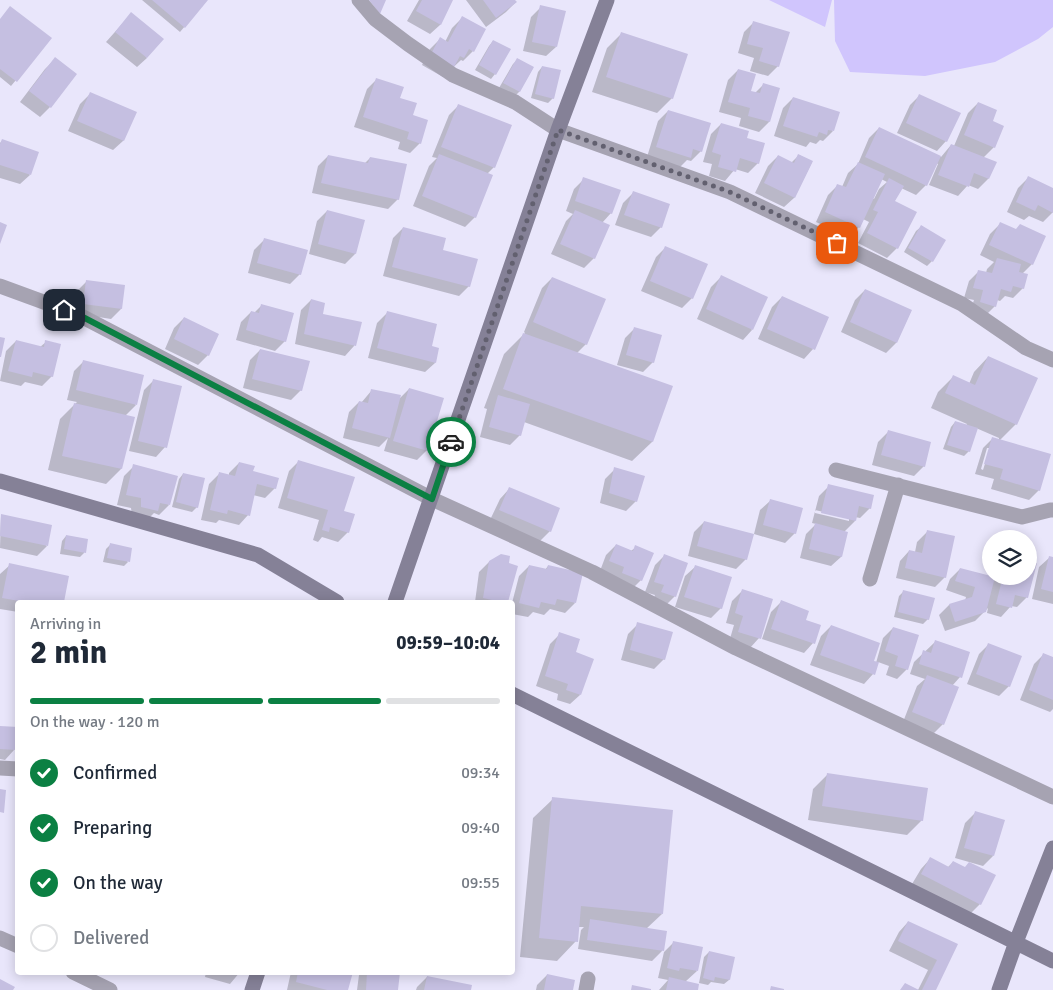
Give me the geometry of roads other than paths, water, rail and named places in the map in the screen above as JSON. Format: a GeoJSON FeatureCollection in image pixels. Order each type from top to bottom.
{"type":"FeatureCollection","features":[{"type":"Feature","properties":{"kind":"street"},"geometry":{"type":"LineString","coordinates":[[359,0],[375,19],[453,75],[515,102],[558,130],[730,192],[962,304],[1026,348],[1053,360]]}},
{"type":"Feature","properties":{"kind":"street"},"geometry":{"type":"LineString","coordinates":[[396,600],[558,130],[607,0]]}},
{"type":"Feature","properties":{"kind":"street"},"geometry":{"type":"LineString","coordinates":[[0,286],[79,315],[432,499],[592,572],[736,648],[1053,797]]}},
{"type":"Feature","properties":{"kind":"street"},"geometry":{"type":"LineString","coordinates":[[836,470],[1022,518],[1053,510]]}},
{"type":"Feature","properties":{"kind":"street"},"geometry":{"type":"LineString","coordinates":[[0,481],[258,555],[334,600]]}},
{"type":"Feature","properties":{"kind":"street"},"geometry":{"type":"LineString","coordinates":[[870,578],[898,485]]}},
{"type":"Feature","properties":{"kind":"street"},"geometry":{"type":"LineString","coordinates":[[515,695],[1053,961]]}},
{"type":"Feature","properties":{"kind":"street"},"geometry":{"type":"LineString","coordinates":[[0,768],[15,769]]}},
{"type":"Feature","properties":{"kind":"street"},"geometry":{"type":"LineString","coordinates":[[1000,990],[1016,942],[1053,848]]}},
{"type":"Feature","properties":{"kind":"street"},"geometry":{"type":"LineString","coordinates":[[0,938],[15,945]]}},
{"type":"Feature","properties":{"kind":"street"},"geometry":{"type":"LineString","coordinates":[[79,975],[110,990]]}},
{"type":"Feature","properties":{"kind":"street"},"geometry":{"type":"LineString","coordinates":[[252,990],[257,975]]}}]}
